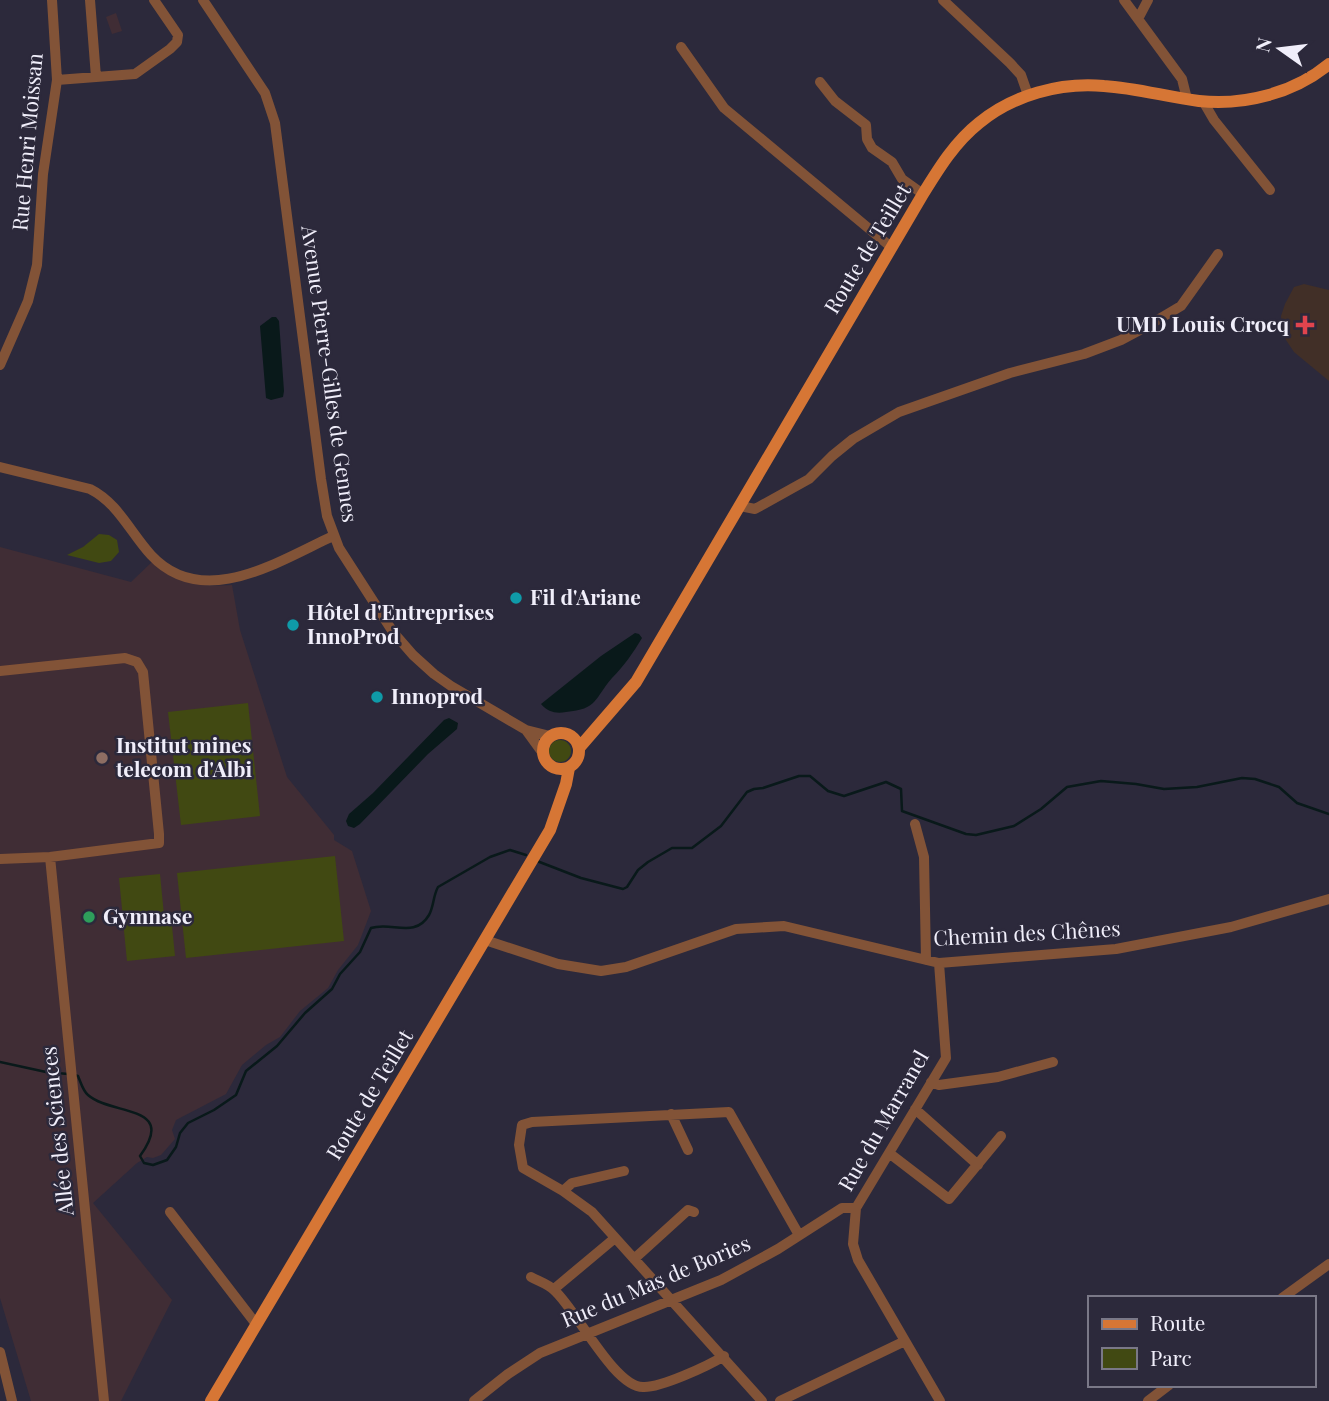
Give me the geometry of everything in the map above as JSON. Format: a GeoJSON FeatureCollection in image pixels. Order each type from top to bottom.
{"type":"FeatureCollection","features":[{"type":"Feature","properties":{"kind":"main road","name":"Route de Teillet"},"geometry":{"type":"LineString","coordinates":[[579,748],[636,682],[923,194],[957,145],[979,123],[1003,106],[1028,95],[1055,88],[1092,85],[1203,101],[1237,101],[1280,92],[1308,80],[1329,64]]}},
{"type":"Feature","properties":{"kind":"main road","name":"Route de Teillet"},"geometry":{"type":"LineString","coordinates":[[569,735],[608,716]]}},
{"type":"Feature","properties":{"kind":"main road"},"geometry":{"type":"LineString","coordinates":[[551,767],[569,768],[578,757],[577,743],[569,735],[559,733],[550,736],[542,752],[558,783],[559,807]]}},
{"type":"Feature","properties":{"kind":"main road","name":"Route de Teillet"},"geometry":{"type":"LineString","coordinates":[[211,1401],[551,830],[569,768]]}},
{"type":"Feature","properties":{"kind":"street","name":"Rue Henri Moissan"},"geometry":{"type":"LineString","coordinates":[[0,365],[28,302],[37,265],[43,174],[57,80],[52,0]]}},
{"type":"Feature","properties":{"kind":"street"},"geometry":{"type":"LineString","coordinates":[[90,0],[96,77]]}},
{"type":"Feature","properties":{"kind":"street"},"geometry":{"type":"LineString","coordinates":[[57,80],[135,74],[177,42],[178,35],[174,26],[154,0]]}},
{"type":"Feature","properties":{"kind":"street","name":"Avenue Pierre-Gilles de Gennes"},"geometry":{"type":"LineString","coordinates":[[203,0],[265,93],[275,123],[321,479],[333,536],[393,632],[433,674],[526,730],[550,736]]}},
{"type":"Feature","properties":{"kind":"street"},"geometry":{"type":"LineString","coordinates":[[943,0],[1021,75],[1028,95]]}},
{"type":"Feature","properties":{"kind":"street"},"geometry":{"type":"LineString","coordinates":[[1124,0],[1182,79],[1187,99]]}},
{"type":"Feature","properties":{"kind":"street"},"geometry":{"type":"LineString","coordinates":[[1138,19],[1148,0]]}},
{"type":"Feature","properties":{"kind":"street"},"geometry":{"type":"LineString","coordinates":[[681,47],[724,108],[891,247]]}},
{"type":"Feature","properties":{"kind":"street"},"geometry":{"type":"LineString","coordinates":[[820,82],[835,101],[866,125],[867,139],[872,148],[892,162],[902,179],[923,194]]}},
{"type":"Feature","properties":{"kind":"street"},"geometry":{"type":"LineString","coordinates":[[1203,101],[1209,114],[1270,190]]}},
{"type":"Feature","properties":{"kind":"street"},"geometry":{"type":"LineString","coordinates":[[740,506],[755,509],[810,480],[853,439],[899,412],[1010,373],[1084,354],[1121,340],[1181,306],[1218,254]]}},
{"type":"Feature","properties":{"kind":"street"},"geometry":{"type":"LineString","coordinates":[[0,467],[90,489],[102,495],[151,555],[166,567],[188,577],[222,581],[251,573],[333,536]]}},
{"type":"Feature","properties":{"kind":"street"},"geometry":{"type":"LineString","coordinates":[[0,671],[125,659],[137,662],[143,672],[159,843],[50,857],[0,859]]}},
{"type":"Feature","properties":{"kind":"street","name":"Avenue Pierre-Gilles de Gennes"},"geometry":{"type":"LineString","coordinates":[[526,730],[542,752]]}},
{"type":"Feature","properties":{"kind":"street"},"geometry":{"type":"LineString","coordinates":[[915,824],[924,857],[926,960]]}},
{"type":"Feature","properties":{"kind":"street","name":"Allée des Sciences"},"geometry":{"type":"LineString","coordinates":[[50,857],[104,1401]]}},
{"type":"Feature","properties":{"kind":"street","name":"Chemin des Chênes"},"geometry":{"type":"LineString","coordinates":[[485,940],[558,964],[601,971],[626,967],[736,929],[784,926],[939,963],[1116,950],[1231,927],[1329,899]]}},
{"type":"Feature","properties":{"kind":"street","name":"Rue du Marranel"},"geometry":{"type":"LineString","coordinates":[[939,963],[946,1058],[856,1208],[853,1244],[858,1260],[940,1401]]}},
{"type":"Feature","properties":{"kind":"street"},"geometry":{"type":"LineString","coordinates":[[931,1082],[939,1085],[998,1077],[1053,1062]]}},
{"type":"Feature","properties":{"kind":"street"},"geometry":{"type":"LineString","coordinates":[[915,1109],[978,1165]]}},
{"type":"Feature","properties":{"kind":"street"},"geometry":{"type":"LineString","coordinates":[[762,1401],[592,1212],[564,1191],[523,1168],[519,1145],[522,1125],[532,1122],[729,1112],[799,1235]]}},
{"type":"Feature","properties":{"kind":"street"},"geometry":{"type":"LineString","coordinates":[[671,1114],[688,1150]]}},
{"type":"Feature","properties":{"kind":"street"},"geometry":{"type":"LineString","coordinates":[[889,1153],[949,1199],[1001,1136]]}},
{"type":"Feature","properties":{"kind":"street"},"geometry":{"type":"LineString","coordinates":[[564,1191],[572,1183],[624,1171]]}},
{"type":"Feature","properties":{"kind":"street","name":"Rue du Mas de Bories"},"geometry":{"type":"LineString","coordinates":[[474,1401],[540,1353],[721,1280],[778,1249],[842,1208],[856,1208]]}},
{"type":"Feature","properties":{"kind":"street"},"geometry":{"type":"LineString","coordinates":[[634,1259],[688,1210],[694,1212]]}},
{"type":"Feature","properties":{"kind":"street"},"geometry":{"type":"LineString","coordinates":[[170,1212],[256,1324]]}},
{"type":"Feature","properties":{"kind":"street"},"geometry":{"type":"LineString","coordinates":[[554,1289],[615,1238]]}},
{"type":"Feature","properties":{"kind":"street"},"geometry":{"type":"LineString","coordinates":[[1285,1296],[1329,1264]]}},
{"type":"Feature","properties":{"kind":"street"},"geometry":{"type":"LineString","coordinates":[[531,1277],[554,1289],[595,1346],[625,1378],[642,1388],[711,1364],[724,1356]]}},
{"type":"Feature","properties":{"kind":"street"},"geometry":{"type":"LineString","coordinates":[[780,1401],[905,1341]]}},
{"type":"Feature","properties":{"kind":"street"},"geometry":{"type":"LineString","coordinates":[[0,1352],[11,1400]]}},
{"type":"Feature","properties":{"kind":"street"},"geometry":{"type":"LineString","coordinates":[[1148,1401],[1166,1387]]}},
{"type":"Feature","properties":{"kind":"shaded area"},"geometry":{"type":"Polygon","coordinates":[[[116,13],[122,31],[112,34],[106,17],[116,13]]]}},
{"type":"Feature","properties":{"kind":"shaded area","name":"UMD Louis Crocq"},"geometry":{"type":"Polygon","coordinates":[[[1304,284],[1329,290],[1329,381],[1294,352],[1282,334],[1281,316],[1285,304],[1294,287],[1304,284]]]}},
{"type":"Feature","properties":{"kind":"shaded area"},"geometry":{"type":"Polygon","coordinates":[[[272,317],[279,321],[284,391],[283,397],[271,400],[266,398],[260,326],[272,317]]]}},
{"type":"Feature","properties":{"kind":"shaded area"},"geometry":{"type":"Polygon","coordinates":[[[0,547],[131,582],[153,561],[193,582],[209,586],[232,585],[240,630],[287,777],[334,835],[334,840],[352,851],[371,911],[358,945],[328,988],[300,1011],[280,1037],[242,1065],[226,1094],[176,1120],[172,1130],[175,1139],[161,1155],[147,1157],[137,1163],[93,1203],[172,1300],[121,1401],[31,1401],[0,1298],[0,547]]]}},
{"type":"Feature","properties":{"kind":"shaded area"},"geometry":{"type":"Polygon","coordinates":[[[635,633],[642,638],[639,644],[594,702],[576,711],[559,713],[549,711],[541,704],[601,656],[635,633]]]}},
{"type":"Feature","properties":{"kind":"shaded area"},"geometry":{"type":"Polygon","coordinates":[[[449,718],[458,723],[457,729],[428,754],[360,824],[354,828],[348,826],[346,821],[349,814],[449,718]]]}},
{"type":"Feature","properties":{"kind":"green space"},"geometry":{"type":"Polygon","coordinates":[[[99,534],[109,535],[117,540],[119,552],[111,561],[99,563],[67,555],[83,547],[99,534]]]}},
{"type":"Feature","properties":{"kind":"green space"},"geometry":{"type":"Polygon","coordinates":[[[248,703],[260,816],[181,825],[168,712],[248,703]]]}},
{"type":"Feature","properties":{"kind":"green space"},"geometry":{"type":"Polygon","coordinates":[[[560,740],[568,743],[571,751],[568,759],[560,762],[552,759],[549,751],[552,743],[560,740]]]}},
{"type":"Feature","properties":{"kind":"green space"},"geometry":{"type":"Polygon","coordinates":[[[335,856],[344,941],[186,958],[177,873],[335,856]]]}},
{"type":"Feature","properties":{"kind":"green space"},"geometry":{"type":"Polygon","coordinates":[[[160,874],[164,915],[123,919],[119,878],[160,874]]]}},
{"type":"Feature","properties":{"kind":"green space"},"geometry":{"type":"Polygon","coordinates":[[[171,916],[175,956],[127,961],[123,921],[171,916]]]}},
{"type":"Feature","properties":{"kind":"waterway"},"geometry":{"type":"LineString","coordinates":[[537,861],[581,878],[623,889],[648,862],[672,848],[692,848],[721,826],[747,792],[799,776],[810,776],[828,791],[844,796],[886,782],[901,789],[902,811],[966,834],[976,835],[1014,826],[1041,809],[1067,787],[1101,781],[1164,789],[1197,787],[1242,778],[1255,779],[1279,787],[1297,803],[1329,814]]}},
{"type":"Feature","properties":{"kind":"waterway"},"geometry":{"type":"LineString","coordinates":[[74,1075],[78,1076],[88,1095],[99,1102],[147,1119],[151,1127],[150,1139],[140,1156],[144,1163],[153,1165],[167,1160],[188,1123],[236,1095],[246,1071],[277,1046],[305,1013],[332,989],[340,974],[360,952],[371,928],[417,926],[429,915],[438,887],[490,857],[510,850],[526,855]]}},
{"type":"Feature","properties":{"kind":"waterway"},"geometry":{"type":"LineString","coordinates":[[0,1062],[68,1074]]}},
{"type":"Feature","properties":{"kind":"place","name":"UMD Louis Crocq"},"geometry":{"type":"Point","coordinates":[1305,325]}},
{"type":"Feature","properties":{"kind":"place","name":"Fil d'Ariane"},"geometry":{"type":"Point","coordinates":[516,598]}},
{"type":"Feature","properties":{"kind":"place","name":"Hôtel d'Entreprises InnoProd"},"geometry":{"type":"Point","coordinates":[293,625]}},
{"type":"Feature","properties":{"kind":"place","name":"Innoprod"},"geometry":{"type":"Point","coordinates":[377,697]}},
{"type":"Feature","properties":{"kind":"place","name":"Institut mines telecom d'Albi"},"geometry":{"type":"Point","coordinates":[102,758]}},
{"type":"Feature","properties":{"kind":"place","name":"Gymnase"},"geometry":{"type":"Point","coordinates":[89,917]}}]}
